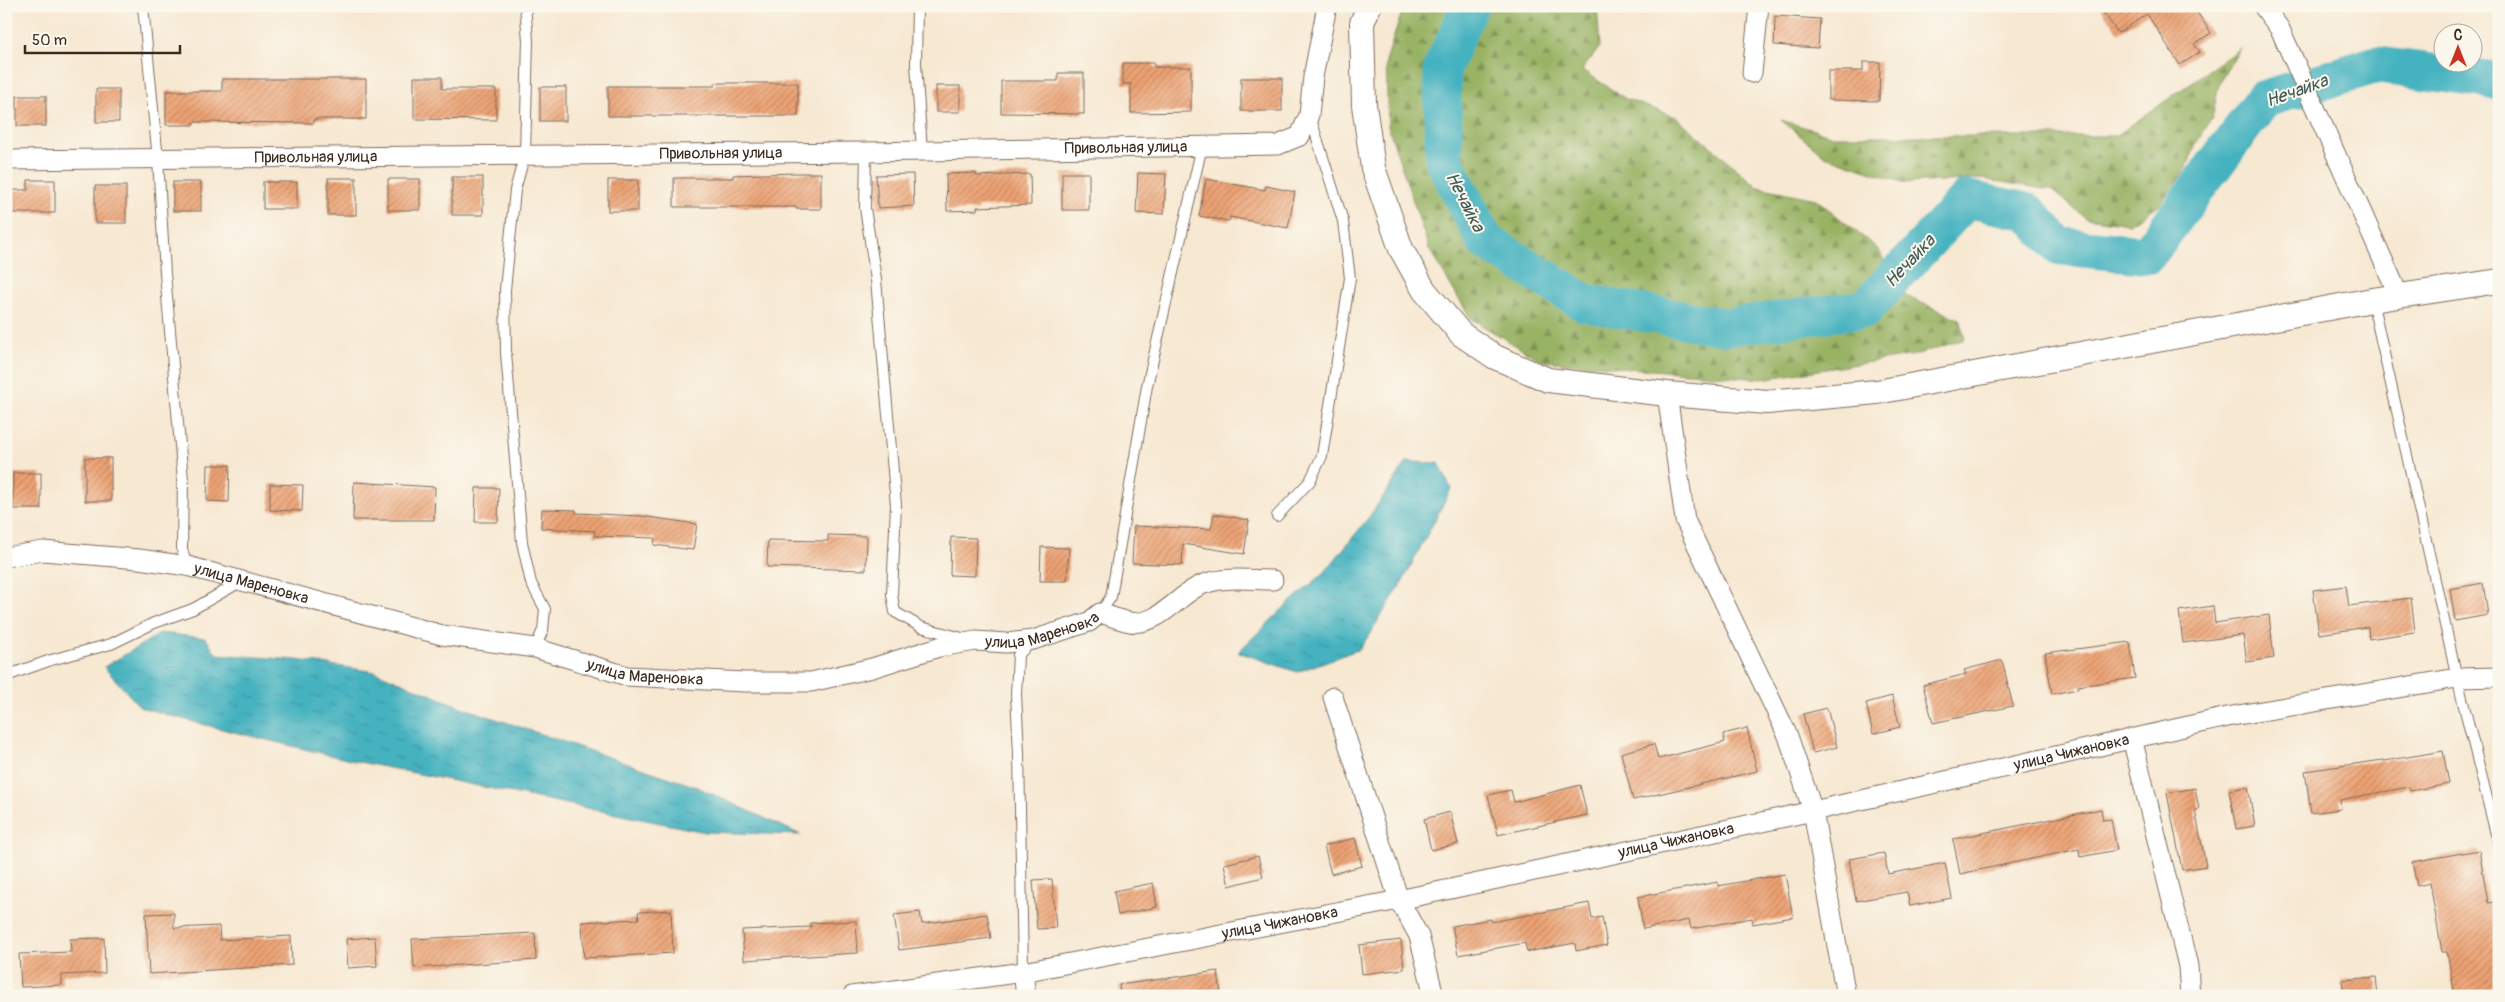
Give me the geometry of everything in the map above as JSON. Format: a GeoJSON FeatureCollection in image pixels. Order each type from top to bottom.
{"type":"FeatureCollection","features":[{"type":"Feature","properties":{"kind":"street","name":"Привольная улица"},"geometry":{"type":"LineString","coordinates":[[6,160],[866,152],[1278,145],[1300,136],[1309,115],[1313,77],[1327,6]]}},
{"type":"Feature","properties":{"kind":"street"},"geometry":{"type":"LineString","coordinates":[[1369,6],[1362,23],[1361,53],[1364,105],[1373,168],[1401,249],[1424,290],[1461,334],[1495,357],[1548,380],[1667,394],[1767,402],[1877,392],[2372,300],[2499,281]]}},
{"type":"Feature","properties":{"kind":"street"},"geometry":{"type":"LineString","coordinates":[[1752,72],[1759,6]]}},
{"type":"Feature","properties":{"kind":"street"},"geometry":{"type":"LineString","coordinates":[[2263,6],[2280,29],[2399,296]]}},
{"type":"Feature","properties":{"kind":"street"},"geometry":{"type":"LineString","coordinates":[[1667,394],[1685,520],[1788,736],[1813,811],[1846,996]]}},
{"type":"Feature","properties":{"kind":"street","name":"улица Мареновка"},"geometry":{"type":"LineString","coordinates":[[6,557],[43,551],[187,566],[442,635],[534,648],[627,676],[745,682],[811,682],[872,668],[939,647],[976,641],[1006,643],[1033,640],[1089,622],[1100,613],[1130,622],[1145,622],[1165,611],[1197,587],[1212,582],[1219,580],[1273,580]]}},
{"type":"Feature","properties":{"kind":"street","name":"улица Чижановка"},"geometry":{"type":"LineString","coordinates":[[852,996],[1023,972],[1399,900],[1813,811],[2232,716],[2457,678],[2499,677]]}},
{"type":"Feature","properties":{"kind":"street"},"geometry":{"type":"LineString","coordinates":[[1333,697],[1399,900],[1419,936],[1434,996]]}},
{"type":"Feature","properties":{"kind":"street"},"geometry":{"type":"LineString","coordinates":[[2132,738],[2188,966],[2190,996]]}},
{"type":"Feature","properties":{"kind":"street"},"geometry":{"type":"LineString","coordinates":[[1023,972],[1026,996]]}},
{"type":"Feature","properties":{"kind":"lane"},"geometry":{"type":"LineString","coordinates":[[143,6],[158,160],[166,283],[183,480],[182,549],[187,566]]}},
{"type":"Feature","properties":{"kind":"lane"},"geometry":{"type":"LineString","coordinates":[[525,6],[528,40],[525,154],[515,190],[505,290],[505,308],[507,363],[522,542],[531,583],[545,609],[542,630],[534,648]]}},
{"type":"Feature","properties":{"kind":"lane"},"geometry":{"type":"LineString","coordinates":[[917,6],[916,64],[922,151]]}},
{"type":"Feature","properties":{"kind":"lane"},"geometry":{"type":"LineString","coordinates":[[1276,516],[1310,481],[1322,456],[1350,278],[1343,221],[1309,115]]}},
{"type":"Feature","properties":{"kind":"lane"},"geometry":{"type":"LineString","coordinates":[[1100,613],[1111,598],[1147,386],[1202,146]]}},
{"type":"Feature","properties":{"kind":"lane"},"geometry":{"type":"LineString","coordinates":[[866,152],[865,208],[876,280],[896,505],[892,595],[895,612],[921,627],[976,641]]}},
{"type":"Feature","properties":{"kind":"lane"},"geometry":{"type":"LineString","coordinates":[[2372,300],[2457,678],[2499,846]]}},
{"type":"Feature","properties":{"kind":"lane"},"geometry":{"type":"LineString","coordinates":[[6,676],[51,660],[111,644],[154,623],[194,609],[242,580]]}},
{"type":"Feature","properties":{"kind":"lane"},"geometry":{"type":"LineString","coordinates":[[1023,972],[1019,753],[1016,694],[1018,655],[1033,640]]}},
{"type":"Feature","properties":{"kind":"green space"},"geometry":{"type":"Polygon","coordinates":[[[1404,6],[1597,6],[1600,47],[1582,70],[1626,99],[1676,117],[1758,187],[1816,199],[1879,250],[1899,293],[1959,319],[1965,339],[1915,355],[1762,379],[1542,361],[1471,319],[1429,249],[1388,126],[1386,61],[1404,6]]]}},
{"type":"Feature","properties":{"kind":"green space"},"geometry":{"type":"Polygon","coordinates":[[[2240,48],[2219,83],[2212,118],[2197,142],[2185,171],[2159,205],[2129,224],[2086,218],[2051,190],[1983,179],[1905,183],[1825,156],[1781,120],[1833,136],[2116,136],[2240,48]]]}},
{"type":"Feature","properties":{"kind":"water"},"geometry":{"type":"Polygon","coordinates":[[[1407,462],[1439,463],[1451,489],[1402,583],[1360,649],[1297,672],[1238,652],[1290,602],[1324,573],[1369,517],[1407,462]]]}},
{"type":"Feature","properties":{"kind":"water"},"geometry":{"type":"Polygon","coordinates":[[[161,633],[206,638],[216,654],[297,660],[376,672],[461,707],[697,787],[801,835],[705,832],[350,760],[201,724],[140,707],[104,667],[161,633]]]}},
{"type":"Feature","properties":{"kind":"building"},"geometry":{"type":"Polygon","coordinates":[[[2099,6],[2193,6],[2211,33],[2194,44],[2200,52],[2180,65],[2147,14],[2118,33],[2099,6]]]}},
{"type":"Feature","properties":{"kind":"building"},"geometry":{"type":"Polygon","coordinates":[[[1775,16],[1820,19],[1818,48],[1774,45],[1775,16]]]}},
{"type":"Feature","properties":{"kind":"building"},"geometry":{"type":"Polygon","coordinates":[[[1863,62],[1880,62],[1879,101],[1828,100],[1828,71],[1863,71],[1863,62]]]}},
{"type":"Feature","properties":{"kind":"building"},"geometry":{"type":"Polygon","coordinates":[[[1123,63],[1154,63],[1154,67],[1191,67],[1191,112],[1131,113],[1131,84],[1123,84],[1123,63]]]}},
{"type":"Feature","properties":{"kind":"building"},"geometry":{"type":"Polygon","coordinates":[[[1058,73],[1084,73],[1084,114],[1001,113],[1001,81],[1058,81],[1058,73]]]}},
{"type":"Feature","properties":{"kind":"building"},"geometry":{"type":"Polygon","coordinates":[[[414,77],[442,77],[442,89],[496,89],[496,120],[414,119],[414,77]]]}},
{"type":"Feature","properties":{"kind":"building"},"geometry":{"type":"Polygon","coordinates":[[[1241,78],[1282,78],[1282,111],[1241,111],[1241,78]]]}},
{"type":"Feature","properties":{"kind":"building"},"geometry":{"type":"Polygon","coordinates":[[[222,79],[366,79],[366,119],[314,119],[314,123],[194,122],[194,125],[166,125],[166,91],[222,91],[222,79]]]}},
{"type":"Feature","properties":{"kind":"building"},"geometry":{"type":"Polygon","coordinates":[[[715,83],[798,83],[798,116],[608,116],[608,86],[715,86],[715,83]]]}},
{"type":"Feature","properties":{"kind":"building"},"geometry":{"type":"Polygon","coordinates":[[[936,86],[960,86],[960,112],[936,112],[936,86]]]}},
{"type":"Feature","properties":{"kind":"building"},"geometry":{"type":"Polygon","coordinates":[[[540,87],[566,87],[566,121],[540,121],[540,87]]]}},
{"type":"Feature","properties":{"kind":"building"},"geometry":{"type":"Polygon","coordinates":[[[96,89],[119,89],[119,122],[96,122],[96,89]]]}},
{"type":"Feature","properties":{"kind":"building"},"geometry":{"type":"Polygon","coordinates":[[[17,96],[46,96],[46,126],[17,126],[17,96]]]}},
{"type":"Feature","properties":{"kind":"building"},"geometry":{"type":"Polygon","coordinates":[[[821,173],[821,209],[796,209],[796,207],[674,207],[674,178],[733,178],[733,175],[821,173]]]}},
{"type":"Feature","properties":{"kind":"building"},"geometry":{"type":"Polygon","coordinates":[[[976,173],[976,176],[1030,174],[1031,205],[977,207],[977,210],[947,211],[946,174],[976,173]]]}},
{"type":"Feature","properties":{"kind":"building"},"geometry":{"type":"Polygon","coordinates":[[[1062,173],[1089,173],[1089,210],[1062,210],[1062,173]]]}},
{"type":"Feature","properties":{"kind":"building"},"geometry":{"type":"Polygon","coordinates":[[[1138,173],[1166,174],[1164,214],[1136,213],[1138,173]]]}},
{"type":"Feature","properties":{"kind":"building"},"geometry":{"type":"Polygon","coordinates":[[[913,174],[914,206],[878,208],[876,175],[913,174]]]}},
{"type":"Feature","properties":{"kind":"building"},"geometry":{"type":"Polygon","coordinates":[[[452,177],[483,177],[483,215],[452,215],[452,177]]]}},
{"type":"Feature","properties":{"kind":"building"},"geometry":{"type":"Polygon","coordinates":[[[328,178],[356,178],[356,215],[328,215],[328,178]]]}},
{"type":"Feature","properties":{"kind":"building"},"geometry":{"type":"Polygon","coordinates":[[[388,179],[420,179],[420,210],[388,210],[388,179]]]}},
{"type":"Feature","properties":{"kind":"building"},"geometry":{"type":"Polygon","coordinates":[[[1206,179],[1265,190],[1266,186],[1295,192],[1288,228],[1230,217],[1229,221],[1199,216],[1206,179]]]}},
{"type":"Feature","properties":{"kind":"building"},"geometry":{"type":"Polygon","coordinates":[[[28,180],[55,180],[55,213],[6,213],[6,190],[28,190],[28,180]]]}},
{"type":"Feature","properties":{"kind":"building"},"geometry":{"type":"Polygon","coordinates":[[[608,180],[638,180],[638,211],[608,211],[608,180]]]}},
{"type":"Feature","properties":{"kind":"building"},"geometry":{"type":"Polygon","coordinates":[[[173,182],[201,182],[201,211],[173,211],[173,182]]]}},
{"type":"Feature","properties":{"kind":"building"},"geometry":{"type":"Polygon","coordinates":[[[263,182],[297,182],[297,209],[263,209],[263,182]]]}},
{"type":"Feature","properties":{"kind":"building"},"geometry":{"type":"Polygon","coordinates":[[[95,186],[126,186],[126,223],[95,223],[95,186]]]}},
{"type":"Feature","properties":{"kind":"building"},"geometry":{"type":"Polygon","coordinates":[[[85,458],[111,458],[111,501],[85,501],[85,458]]]}},
{"type":"Feature","properties":{"kind":"building"},"geometry":{"type":"Polygon","coordinates":[[[208,465],[230,465],[229,502],[207,501],[208,465]]]}},
{"type":"Feature","properties":{"kind":"building"},"geometry":{"type":"Polygon","coordinates":[[[13,473],[41,473],[41,509],[13,509],[13,473]]]}},
{"type":"Feature","properties":{"kind":"building"},"geometry":{"type":"Polygon","coordinates":[[[354,482],[435,487],[434,520],[353,520],[354,482]]]}},
{"type":"Feature","properties":{"kind":"building"},"geometry":{"type":"Polygon","coordinates":[[[270,484],[303,485],[302,511],[270,510],[270,484]]]}},
{"type":"Feature","properties":{"kind":"building"},"geometry":{"type":"Polygon","coordinates":[[[476,488],[499,488],[498,522],[475,522],[476,488]]]}},
{"type":"Feature","properties":{"kind":"building"},"geometry":{"type":"Polygon","coordinates":[[[542,509],[576,510],[576,513],[641,516],[697,524],[693,550],[654,545],[655,538],[594,536],[595,531],[541,528],[542,509]]]}},
{"type":"Feature","properties":{"kind":"building"},"geometry":{"type":"Polygon","coordinates":[[[1214,514],[1249,520],[1244,554],[1183,544],[1182,565],[1132,563],[1134,526],[1211,529],[1214,514]]]}},
{"type":"Feature","properties":{"kind":"building"},"geometry":{"type":"Polygon","coordinates":[[[828,535],[867,536],[866,570],[767,567],[768,540],[828,541],[828,535]]]}},
{"type":"Feature","properties":{"kind":"building"},"geometry":{"type":"Polygon","coordinates":[[[951,537],[976,538],[975,576],[950,575],[951,537]]]}},
{"type":"Feature","properties":{"kind":"building"},"geometry":{"type":"Polygon","coordinates":[[[1041,547],[1069,548],[1067,581],[1040,581],[1041,547]]]}},
{"type":"Feature","properties":{"kind":"building"},"geometry":{"type":"Polygon","coordinates":[[[2483,583],[2488,615],[2455,621],[2450,589],[2483,583]]]}},
{"type":"Feature","properties":{"kind":"building"},"geometry":{"type":"Polygon","coordinates":[[[2346,586],[2349,606],[2411,598],[2415,632],[2369,639],[2368,627],[2319,634],[2313,590],[2346,586]]]}},
{"type":"Feature","properties":{"kind":"building"},"geometry":{"type":"Polygon","coordinates":[[[2213,606],[2215,623],[2269,615],[2274,658],[2247,662],[2243,635],[2183,643],[2179,611],[2213,606]]]}},
{"type":"Feature","properties":{"kind":"building"},"geometry":{"type":"Polygon","coordinates":[[[2130,642],[2135,678],[2078,686],[2078,689],[2052,694],[2045,653],[2130,642]]]}},
{"type":"Feature","properties":{"kind":"building"},"geometry":{"type":"Polygon","coordinates":[[[2002,660],[2013,706],[1933,723],[1923,685],[1966,674],[1964,670],[2002,660]]]}},
{"type":"Feature","properties":{"kind":"building"},"geometry":{"type":"Polygon","coordinates":[[[1892,696],[1900,727],[1873,734],[1866,703],[1892,696]]]}},
{"type":"Feature","properties":{"kind":"building"},"geometry":{"type":"Polygon","coordinates":[[[1827,708],[1837,747],[1813,753],[1803,714],[1827,708]]]}},
{"type":"Feature","properties":{"kind":"building"},"geometry":{"type":"Polygon","coordinates":[[[1747,728],[1757,771],[1633,800],[1621,753],[1654,744],[1658,759],[1725,742],[1723,734],[1747,728]]]}},
{"type":"Feature","properties":{"kind":"building"},"geometry":{"type":"Polygon","coordinates":[[[2443,751],[2449,784],[2410,791],[2409,787],[2340,800],[2341,809],[2311,813],[2305,771],[2443,751]]]}},
{"type":"Feature","properties":{"kind":"building"},"geometry":{"type":"Polygon","coordinates":[[[1580,785],[1587,815],[1498,835],[1488,795],[1511,790],[1514,802],[1580,785]]]}},
{"type":"Feature","properties":{"kind":"building"},"geometry":{"type":"Polygon","coordinates":[[[2248,787],[2255,826],[2236,829],[2229,790],[2248,787]]]}},
{"type":"Feature","properties":{"kind":"building"},"geometry":{"type":"Polygon","coordinates":[[[2195,788],[2199,809],[2195,810],[2206,866],[2182,870],[2167,793],[2195,788]]]}},
{"type":"Feature","properties":{"kind":"building"},"geometry":{"type":"Polygon","coordinates":[[[2101,809],[2103,820],[2111,819],[2117,850],[2080,857],[2079,849],[1960,874],[1953,839],[2101,809]]]}},
{"type":"Feature","properties":{"kind":"building"},"geometry":{"type":"Polygon","coordinates":[[[1450,812],[1458,844],[1431,850],[1424,819],[1450,812]]]}},
{"type":"Feature","properties":{"kind":"building"},"geometry":{"type":"Polygon","coordinates":[[[1355,838],[1362,866],[1331,874],[1324,846],[1355,838]]]}},
{"type":"Feature","properties":{"kind":"building"},"geometry":{"type":"Polygon","coordinates":[[[2479,850],[2488,903],[2499,901],[2499,992],[2478,996],[2455,996],[2447,952],[2442,952],[2430,883],[2417,886],[2412,862],[2479,850]]]}},
{"type":"Feature","properties":{"kind":"building"},"geometry":{"type":"Polygon","coordinates":[[[1884,853],[1888,874],[1945,863],[1952,898],[1910,906],[1907,892],[1856,901],[1849,859],[1884,853]]]}},
{"type":"Feature","properties":{"kind":"building"},"geometry":{"type":"Polygon","coordinates":[[[1258,856],[1263,877],[1229,886],[1224,864],[1258,856]]]}},
{"type":"Feature","properties":{"kind":"building"},"geometry":{"type":"Polygon","coordinates":[[[1785,874],[1793,917],[1753,924],[1752,918],[1691,929],[1689,920],[1643,929],[1638,897],[1718,882],[1718,886],[1785,874]]]}},
{"type":"Feature","properties":{"kind":"building"},"geometry":{"type":"Polygon","coordinates":[[[1052,879],[1056,928],[1037,929],[1033,880],[1052,879]]]}},
{"type":"Feature","properties":{"kind":"building"},"geometry":{"type":"Polygon","coordinates":[[[1153,883],[1157,907],[1118,915],[1114,891],[1153,883]]]}},
{"type":"Feature","properties":{"kind":"building"},"geometry":{"type":"Polygon","coordinates":[[[1589,903],[1592,919],[1602,917],[1607,945],[1576,951],[1575,943],[1527,952],[1525,943],[1458,955],[1452,926],[1491,919],[1492,922],[1589,903]]]}},
{"type":"Feature","properties":{"kind":"building"},"geometry":{"type":"Polygon","coordinates":[[[671,910],[673,953],[584,958],[582,922],[639,919],[638,912],[671,910]]]}},
{"type":"Feature","properties":{"kind":"building"},"geometry":{"type":"Polygon","coordinates":[[[920,912],[922,924],[987,914],[991,938],[899,950],[894,915],[920,912]]]}},
{"type":"Feature","properties":{"kind":"building"},"geometry":{"type":"Polygon","coordinates":[[[174,913],[174,928],[219,926],[220,940],[291,936],[292,965],[149,974],[146,914],[174,913]]]}},
{"type":"Feature","properties":{"kind":"building"},"geometry":{"type":"Polygon","coordinates":[[[856,921],[858,953],[744,960],[742,930],[811,927],[810,923],[856,921]]]}},
{"type":"Feature","properties":{"kind":"building"},"geometry":{"type":"Polygon","coordinates":[[[535,933],[536,960],[414,968],[412,939],[535,933]]]}},
{"type":"Feature","properties":{"kind":"building"},"geometry":{"type":"Polygon","coordinates":[[[375,937],[377,966],[348,968],[346,939],[375,937]]]}},
{"type":"Feature","properties":{"kind":"building"},"geometry":{"type":"Polygon","coordinates":[[[104,938],[105,973],[62,975],[62,985],[21,987],[19,954],[71,952],[70,939],[104,938]]]}},
{"type":"Feature","properties":{"kind":"building"},"geometry":{"type":"Polygon","coordinates":[[[1401,940],[1404,969],[1362,974],[1359,945],[1401,940]]]}},
{"type":"Feature","properties":{"kind":"building"},"geometry":{"type":"Polygon","coordinates":[[[1218,971],[1221,996],[1120,996],[1119,985],[1218,971]]]}},
{"type":"Feature","properties":{"kind":"building"},"geometry":{"type":"Polygon","coordinates":[[[2376,977],[2378,996],[2344,996],[2342,980],[2376,977]]]}},
{"type":"Feature","properties":{"kind":"waterway","name":"Нечайка"},"geometry":{"type":"LineString","coordinates":[[1470,6],[1442,68],[1444,161],[1485,241],[1585,303],[1726,327],[1865,309],[1967,199],[2028,212],[2059,246],[2147,255],[2264,99],[2375,65],[2499,81]]}}]}
